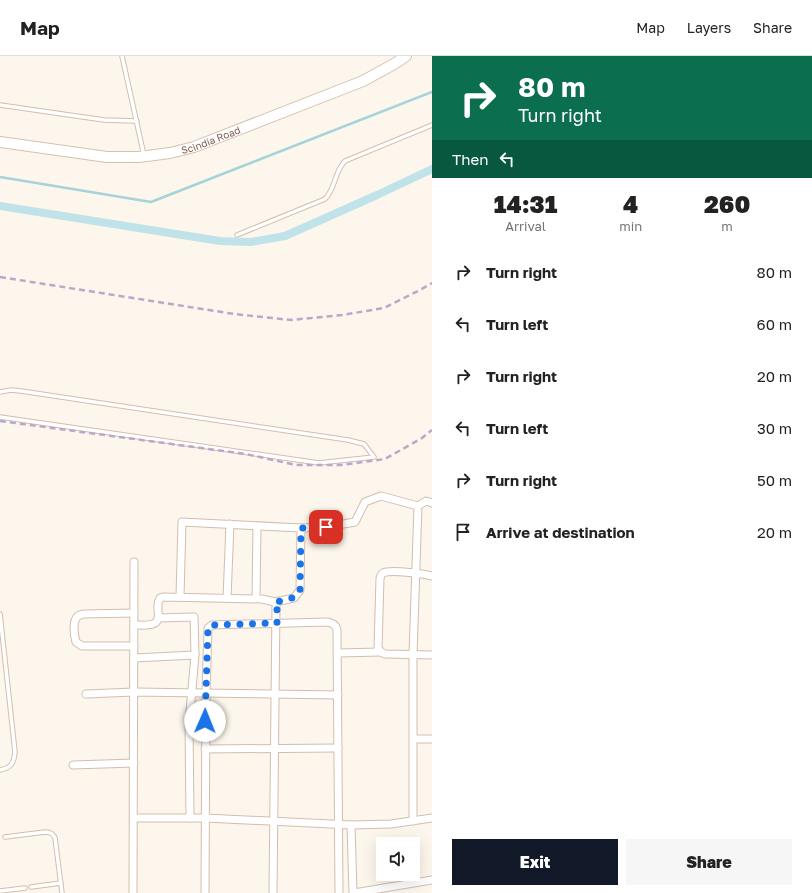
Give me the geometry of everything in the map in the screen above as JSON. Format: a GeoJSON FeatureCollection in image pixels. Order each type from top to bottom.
{"type":"FeatureCollection","features":[{"type":"Feature","properties":{"kind":"main road"},"geometry":{"type":"LineString","coordinates":[[0,137],[110,152],[144,151],[180,146],[228,129],[365,74],[397,56]]}},
{"type":"Feature","properties":{"kind":"main road","name":"Scindia Road"},"geometry":{"type":"LineString","coordinates":[[0,142],[107,157],[139,157],[170,153],[194,147],[363,81],[406,56]]}},
{"type":"Feature","properties":{"kind":"street"},"geometry":{"type":"LineString","coordinates":[[180,597],[182,522],[301,528],[326,527],[355,522],[365,502],[381,496],[418,506],[426,501],[432,502]]}},
{"type":"Feature","properties":{"kind":"street"},"geometry":{"type":"LineString","coordinates":[[413,821],[413,655],[418,506]]}},
{"type":"Feature","properties":{"kind":"street"},"geometry":{"type":"LineString","coordinates":[[227,598],[230,524]]}},
{"type":"Feature","properties":{"kind":"street"},"geometry":{"type":"LineString","coordinates":[[256,598],[257,526]]}},
{"type":"Feature","properties":{"kind":"street"},"geometry":{"type":"LineString","coordinates":[[134,625],[152,625],[157,622],[159,618],[158,602],[160,598],[256,598],[275,602],[294,598],[300,590],[301,528]]}},
{"type":"Feature","properties":{"kind":"street"},"geometry":{"type":"LineString","coordinates":[[133,893],[134,562]]}},
{"type":"Feature","properties":{"kind":"street"},"geometry":{"type":"LineString","coordinates":[[381,652],[378,648],[381,575],[384,572],[389,572],[416,573],[432,576]]}},
{"type":"Feature","properties":{"kind":"street"},"geometry":{"type":"LineString","coordinates":[[273,893],[277,623],[277,609],[275,602]]}},
{"type":"Feature","properties":{"kind":"street"},"geometry":{"type":"LineString","coordinates":[[134,613],[84,614],[78,616],[74,628],[76,642],[82,646],[134,646]]}},
{"type":"Feature","properties":{"kind":"street"},"geometry":{"type":"LineString","coordinates":[[159,618],[194,617],[195,655],[189,723],[190,818]]}},
{"type":"Feature","properties":{"kind":"street"},"geometry":{"type":"LineString","coordinates":[[205,893],[205,749],[208,628],[212,625],[331,622],[337,627],[338,653],[339,893]]}},
{"type":"Feature","properties":{"kind":"street"},"geometry":{"type":"LineString","coordinates":[[338,653],[381,652],[385,654],[432,655]]}},
{"type":"Feature","properties":{"kind":"street"},"geometry":{"type":"LineString","coordinates":[[134,658],[195,655]]}},
{"type":"Feature","properties":{"kind":"street"},"geometry":{"type":"LineString","coordinates":[[86,694],[192,692],[338,695]]}},
{"type":"Feature","properties":{"kind":"street"},"geometry":{"type":"LineString","coordinates":[[414,740],[432,739]]}},
{"type":"Feature","properties":{"kind":"street"},"geometry":{"type":"LineString","coordinates":[[205,749],[338,748]]}},
{"type":"Feature","properties":{"kind":"street"},"geometry":{"type":"LineString","coordinates":[[73,765],[134,763]]}},
{"type":"Feature","properties":{"kind":"street"},"geometry":{"type":"LineString","coordinates":[[134,818],[205,818],[351,825],[383,825],[432,818]]}},
{"type":"Feature","properties":{"kind":"street"},"geometry":{"type":"LineString","coordinates":[[351,825],[354,893],[432,880]]}},
{"type":"Feature","properties":{"kind":"lane"},"geometry":{"type":"LineString","coordinates":[[122,56],[144,151]]}},
{"type":"Feature","properties":{"kind":"lane"},"geometry":{"type":"LineString","coordinates":[[0,105],[104,120],[137,122]]}},
{"type":"Feature","properties":{"kind":"lane"},"geometry":{"type":"LineString","coordinates":[[237,235],[325,199],[330,194],[338,170],[345,161],[432,125]]}},
{"type":"Feature","properties":{"kind":"lane"},"geometry":{"type":"LineString","coordinates":[[0,392],[11,390],[20,391],[348,440],[364,444],[374,457],[319,463],[0,417]]}},
{"type":"Feature","properties":{"kind":"lane"},"geometry":{"type":"LineString","coordinates":[[0,614],[15,752],[14,762],[10,767],[0,770]]}},
{"type":"Feature","properties":{"kind":"lane"},"geometry":{"type":"LineString","coordinates":[[5,837],[45,832],[50,832],[53,834],[55,838],[62,893]]}},
{"type":"Feature","properties":{"kind":"lane"},"geometry":{"type":"LineString","coordinates":[[32,887],[61,883]]}},
{"type":"Feature","properties":{"kind":"lane"},"geometry":{"type":"LineString","coordinates":[[0,891],[25,888]]}},
{"type":"Feature","properties":{"kind":"waterway"},"geometry":{"type":"LineString","coordinates":[[0,177],[151,202],[432,92]]}},
{"type":"Feature","properties":{"kind":"waterway"},"geometry":{"type":"LineString","coordinates":[[0,206],[220,241],[251,242],[285,236],[432,169]]}},
{"type":"Feature","properties":{"kind":"railway"},"geometry":{"type":"LineString","coordinates":[[0,277],[234,314],[291,320],[342,315],[384,308],[432,283]]}},
{"type":"Feature","properties":{"kind":"railway"},"geometry":{"type":"LineString","coordinates":[[0,421],[246,454],[296,465],[341,465],[385,459],[422,438],[432,430]]}},
{"type":"Feature","properties":{"kind":"route"},"geometry":{"type":"LineString","coordinates":[[205,721],[208,628],[212,625],[277,623],[277,609],[275,602],[294,598],[300,590],[301,528],[326,527]]}}]}
